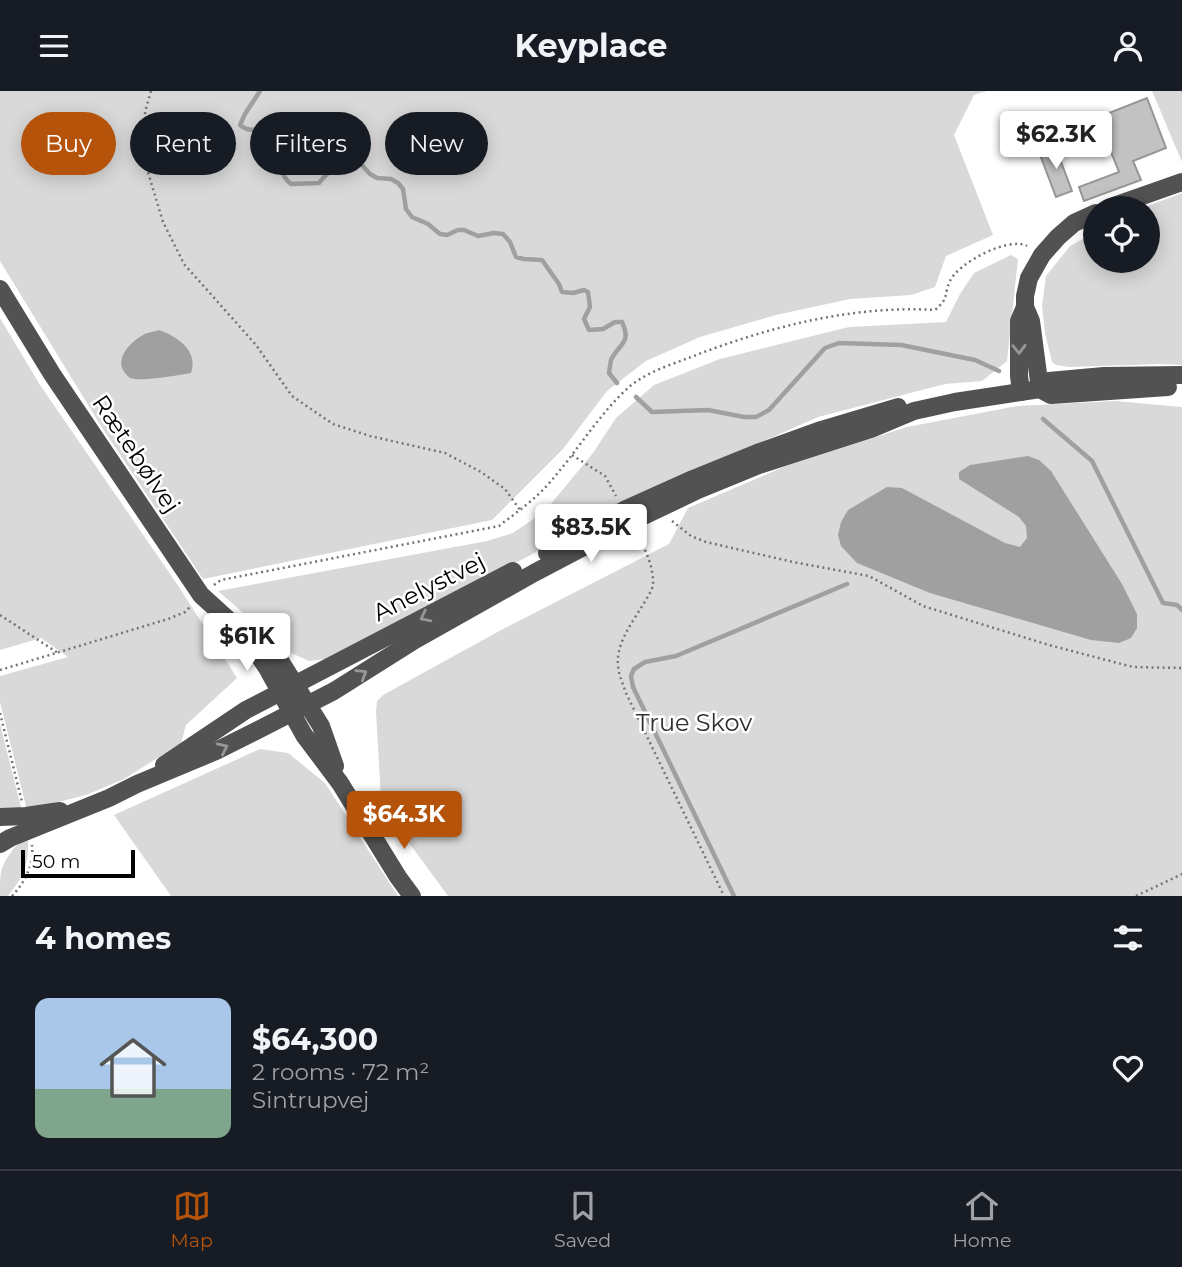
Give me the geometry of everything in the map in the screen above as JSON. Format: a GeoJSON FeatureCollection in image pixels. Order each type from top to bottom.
{"type":"FeatureCollection","features":[{"type":"Feature","properties":{"kind":"street"},"geometry":{"type":"LineString","coordinates":[[1142,196],[1182,182]]}},
{"type":"Feature","properties":{"kind":"street"},"geometry":{"type":"LineString","coordinates":[[1040,389],[1025,296],[1030,278],[1042,255],[1058,237],[1083,219]]}},
{"type":"Feature","properties":{"kind":"street","name":"Rætebølvej"},"geometry":{"type":"LineString","coordinates":[[0,289],[52,374],[201,595],[245,635],[279,659],[288,688],[300,709],[321,726],[340,783],[412,896]]}},
{"type":"Feature","properties":{"kind":"street"},"geometry":{"type":"LineString","coordinates":[[1021,392],[1019,321],[1025,307]]}},
{"type":"Feature","properties":{"kind":"street","name":"Anelystvej"},"geometry":{"type":"LineString","coordinates":[[137,784],[246,710],[517,569],[628,516],[660,508],[759,465],[871,429],[914,411],[1040,389],[1049,381],[1104,376],[1182,375]]}},
{"type":"Feature","properties":{"kind":"street","name":"Anelystvej"},"geometry":{"type":"LineString","coordinates":[[1040,389],[1051,395],[1182,386]]}},
{"type":"Feature","properties":{"kind":"street","name":"Anelystvej"},"geometry":{"type":"LineString","coordinates":[[0,844],[28,823],[109,798],[216,751],[300,709],[706,473],[821,430],[903,406],[914,411]]}},
{"type":"Feature","properties":{"kind":"street","name":"Anelystvej"},"geometry":{"type":"LineString","coordinates":[[0,817],[28,823]]}},
{"type":"Feature","properties":{"kind":"path"},"geometry":{"type":"LineString","coordinates":[[151,91],[145,112],[147,169],[163,222],[184,264],[256,345],[292,396],[333,424],[370,436],[445,453],[505,489],[520,510]]}},
{"type":"Feature","properties":{"kind":"path"},"geometry":{"type":"LineString","coordinates":[[0,670],[168,619],[185,612],[211,586],[221,580],[499,526],[551,482],[609,407],[632,385],[659,369],[778,329],[833,316],[876,310],[935,310],[945,301],[950,282],[959,268],[979,256],[1021,243],[1042,255]]}},
{"type":"Feature","properties":{"kind":"path"},"geometry":{"type":"LineString","coordinates":[[572,455],[605,476],[650,561],[653,586],[621,647],[618,663],[620,677],[724,896]]}},
{"type":"Feature","properties":{"kind":"path"},"geometry":{"type":"LineString","coordinates":[[660,508],[691,536],[706,541],[793,562],[869,576],[923,606],[1049,645],[1133,667],[1182,668]]}},
{"type":"Feature","properties":{"kind":"path"},"geometry":{"type":"LineString","coordinates":[[0,615],[58,653]]}},
{"type":"Feature","properties":{"kind":"path"},"geometry":{"type":"LineString","coordinates":[[0,713],[33,850],[29,871],[20,888],[12,896]]}},
{"type":"Feature","properties":{"kind":"path"},"geometry":{"type":"LineString","coordinates":[[1136,896],[1182,874]]}},
{"type":"Feature","properties":{"kind":"green space"},"geometry":{"type":"Polygon","coordinates":[[[0,91],[987,91],[974,95],[954,135],[993,235],[946,256],[935,287],[911,295],[850,299],[776,315],[700,337],[646,361],[607,391],[563,449],[492,520],[203,579],[101,426],[0,261],[0,91]]]}},
{"type":"Feature","properties":{"kind":"green space"},"geometry":{"type":"Polygon","coordinates":[[[1152,91],[1182,91],[1182,162],[1152,91]]]}},
{"type":"Feature","properties":{"kind":"green space"},"geometry":{"type":"Polygon","coordinates":[[[1182,193],[1182,365],[1056,365],[1052,362],[1045,333],[1042,306],[1046,276],[1070,246],[1083,239],[1083,273],[1160,273],[1160,201],[1182,193]]]}},
{"type":"Feature","properties":{"kind":"green space"},"geometry":{"type":"Polygon","coordinates":[[[1011,255],[1018,259],[1007,361],[982,381],[945,384],[818,417],[616,507],[527,557],[325,659],[309,661],[287,651],[218,591],[487,541],[513,533],[545,511],[593,453],[616,418],[654,385],[720,359],[849,327],[946,322],[974,273],[1011,255]]]}},
{"type":"Feature","properties":{"kind":"green space"},"geometry":{"type":"Polygon","coordinates":[[[0,318],[40,385],[177,584],[237,678],[186,725],[181,743],[124,779],[86,795],[27,810],[0,702],[0,676],[68,657],[41,638],[0,650],[0,318]]]}},
{"type":"Feature","properties":{"kind":"green space","name":"True Skov"},"geometry":{"type":"Polygon","coordinates":[[[1115,401],[1182,407],[1182,896],[448,896],[385,810],[381,799],[376,711],[377,701],[383,695],[503,629],[669,544],[688,508],[786,466],[907,427],[1017,406],[1115,401]]]}},
{"type":"Feature","properties":{"kind":"green space"},"geometry":{"type":"Polygon","coordinates":[[[0,724],[22,811],[0,809],[0,724]]]}},
{"type":"Feature","properties":{"kind":"green space"},"geometry":{"type":"Polygon","coordinates":[[[260,749],[288,753],[325,783],[398,896],[171,896],[114,815],[260,749]]]}},
{"type":"Feature","properties":{"kind":"green space"},"geometry":{"type":"Polygon","coordinates":[[[28,838],[28,855],[22,876],[8,896],[0,896],[3,865],[14,848],[28,838]]]}},
{"type":"Feature","properties":{"kind":"shaded area"},"geometry":{"type":"Polygon","coordinates":[[[159,330],[179,340],[189,351],[193,365],[191,373],[151,379],[130,378],[121,365],[126,349],[145,334],[159,330]]]}},
{"type":"Feature","properties":{"kind":"shaded area"},"geometry":{"type":"Polygon","coordinates":[[[1028,456],[1039,460],[1051,471],[1122,584],[1137,614],[1137,628],[1131,638],[1119,643],[1091,640],[930,593],[857,563],[841,546],[838,535],[848,510],[887,487],[902,488],[1005,543],[1020,547],[1027,538],[1026,526],[1019,517],[959,479],[959,472],[970,465],[1028,456]]]}},
{"type":"Feature","properties":{"kind":"building"},"geometry":{"type":"Polygon","coordinates":[[[1147,98],[1166,148],[1133,161],[1141,180],[1098,196],[1083,196],[1083,198],[1079,187],[1119,172],[1103,132],[1064,147],[1058,133],[1147,98]]]}},
{"type":"Feature","properties":{"kind":"building"},"geometry":{"type":"Polygon","coordinates":[[[1055,146],[1072,191],[1056,197],[1039,152],[1055,146]]]}},
{"type":"Feature","properties":{"kind":"waterway"},"geometry":{"type":"LineString","coordinates":[[260,91],[240,125],[251,130],[282,120],[290,129],[291,144],[283,171],[291,184],[319,183],[337,167],[361,164],[377,178],[391,179],[398,183],[403,189],[406,209],[412,217],[428,224],[440,234],[447,235],[458,230],[478,236],[503,234],[510,242],[516,257],[542,260],[562,292],[588,292],[590,307],[584,319],[589,330],[603,329],[615,322],[622,322],[625,339],[611,360],[609,373],[617,383]]}},
{"type":"Feature","properties":{"kind":"waterway"},"geometry":{"type":"LineString","coordinates":[[636,397],[652,412],[708,410],[756,417],[769,410],[825,348],[839,343],[901,345],[975,360],[999,371]]}},
{"type":"Feature","properties":{"kind":"waterway"},"geometry":{"type":"LineString","coordinates":[[1043,419],[1092,461],[1163,603],[1177,605],[1182,610]]}},
{"type":"Feature","properties":{"kind":"waterway"},"geometry":{"type":"LineString","coordinates":[[734,896],[633,687],[631,676],[634,669],[645,662],[676,656],[847,584]]}}]}
